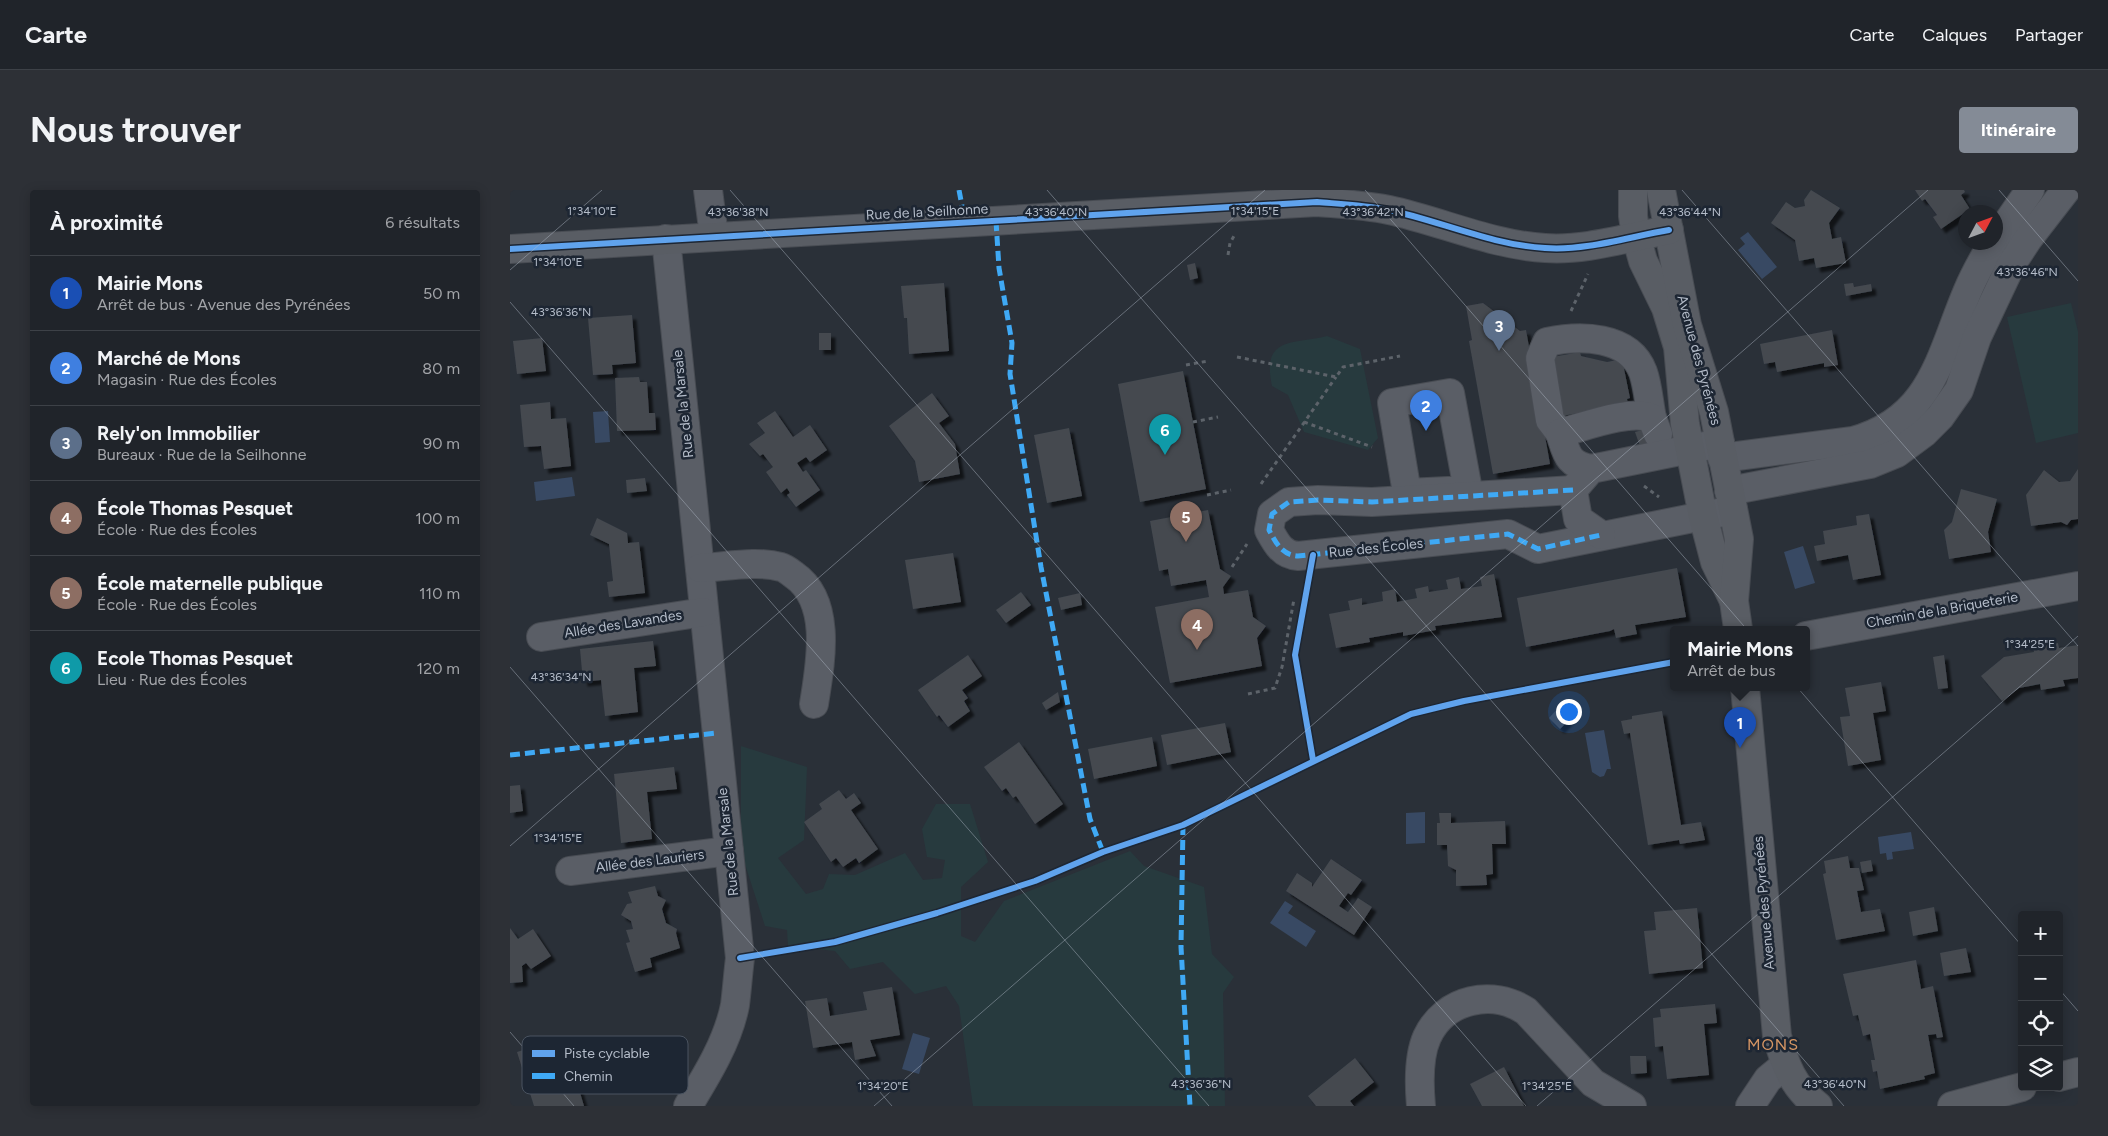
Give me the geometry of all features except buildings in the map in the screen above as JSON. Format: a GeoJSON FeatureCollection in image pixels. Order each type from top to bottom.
{"type":"FeatureCollection","features":[{"type":"Feature","properties":{"kind":"street"},"geometry":{"type":"LineString","coordinates":[[708,190],[714,236]]}},
{"type":"Feature","properties":{"kind":"street","name":"Avenue des Pyrénées"},"geometry":{"type":"LineString","coordinates":[[1634,190],[1633,216],[1643,261],[1674,329],[1678,347],[1684,424],[1674,451],[1687,519],[1715,562],[1734,601]]}},
{"type":"Feature","properties":{"kind":"street","name":"Avenue des Pyrénées"},"geometry":{"type":"LineString","coordinates":[[1661,190],[1687,325],[1706,384],[1739,539],[1734,601],[1738,626]]}},
{"type":"Feature","properties":{"kind":"street"},"geometry":{"type":"LineString","coordinates":[[2003,228],[2030,190]]}},
{"type":"Feature","properties":{"kind":"street"},"geometry":{"type":"LineString","coordinates":[[1721,450],[1897,453],[1924,433],[1953,401],[1964,378],[1977,337],[2008,272],[2028,239],[2066,190]]}},
{"type":"Feature","properties":{"kind":"street","name":"Rue de la Seilhonne"},"geometry":{"type":"LineString","coordinates":[[510,249],[1317,202],[1389,210],[1509,242],[1542,248],[1564,249],[1669,230]]}},
{"type":"Feature","properties":{"kind":"street","name":"Rue de la Marsale"},"geometry":{"type":"LineString","coordinates":[[666,239],[740,958],[735,1006],[724,1039],[710,1070],[688,1106]]}},
{"type":"Feature","properties":{"kind":"street"},"geometry":{"type":"LineString","coordinates":[[1687,519],[1731,500],[1867,451],[1884,428],[1911,407],[1925,392],[1938,368],[1968,290],[1989,250]]}},
{"type":"Feature","properties":{"kind":"street"},"geometry":{"type":"LineString","coordinates":[[1569,337],[1610,342],[1623,348],[1635,358],[1643,372],[1652,418],[1674,451],[1591,469],[1576,466],[1569,457],[1560,433],[1550,420],[1540,358],[1548,342],[1569,337]]}},
{"type":"Feature","properties":{"kind":"street"},"geometry":{"type":"LineString","coordinates":[[1938,368],[1964,378]]}},
{"type":"Feature","properties":{"kind":"street"},"geometry":{"type":"LineString","coordinates":[[1560,433],[1627,416],[1644,415],[1652,418]]}},
{"type":"Feature","properties":{"kind":"street","name":"Avenue des Pyrénées"},"geometry":{"type":"LineString","coordinates":[[1674,451],[1721,450]]}},
{"type":"Feature","properties":{"kind":"street"},"geometry":{"type":"LineString","coordinates":[[1591,469],[1573,490],[1578,519],[1601,535]]}},
{"type":"Feature","properties":{"kind":"street","name":"Rue des Écoles"},"geometry":{"type":"LineString","coordinates":[[1573,490],[1372,502],[1318,500],[1289,502],[1272,514],[1269,530],[1282,550],[1290,555],[1313,555],[1508,534],[1538,549],[1687,519]]}},
{"type":"Feature","properties":{"kind":"street"},"geometry":{"type":"LineString","coordinates":[[700,568],[755,565],[782,567],[799,578],[812,595],[819,625],[820,665],[814,704]]}},
{"type":"Feature","properties":{"kind":"street","name":"Chemin de la Briqueterie"},"geometry":{"type":"LineString","coordinates":[[1810,635],[2078,586]]}},
{"type":"Feature","properties":{"kind":"street","name":"Allée des Lavandes"},"geometry":{"type":"LineString","coordinates":[[541,637],[704,612]]}},
{"type":"Feature","properties":{"kind":"street","name":"Avenue des Pyrénées"},"geometry":{"type":"LineString","coordinates":[[1745,691],[1777,1036],[1791,1079],[1806,1097],[1818,1106]]}},
{"type":"Feature","properties":{"kind":"street","name":"Allée des Lauriers"},"geometry":{"type":"LineString","coordinates":[[570,872],[730,851]]}},
{"type":"Feature","properties":{"kind":"street"},"geometry":{"type":"LineString","coordinates":[[1421,1106],[1420,1080],[1423,1047],[1432,1027],[1441,1017],[1463,1003],[1490,998],[1516,1004],[1526,1011],[1593,1083],[1632,1106]]}},
{"type":"Feature","properties":{"kind":"street"},"geometry":{"type":"LineString","coordinates":[[1750,1106],[1768,1079],[1785,1065]]}},
{"type":"Feature","properties":{"kind":"street"},"geometry":{"type":"LineString","coordinates":[[2063,1076],[2078,1072]]}},
{"type":"Feature","properties":{"kind":"street"},"geometry":{"type":"LineString","coordinates":[[1952,1106],[2018,1088]]}},
{"type":"Feature","properties":{"kind":"path"},"geometry":{"type":"LineString","coordinates":[[1228,255],[1230,243],[1236,233]]}},
{"type":"Feature","properties":{"kind":"path"},"geometry":{"type":"LineString","coordinates":[[1563,338],[1565,327],[1591,266]]}},
{"type":"Feature","properties":{"kind":"path"},"geometry":{"type":"LineString","coordinates":[[1260,484],[1343,367],[1400,356]]}},
{"type":"Feature","properties":{"kind":"path"},"geometry":{"type":"LineString","coordinates":[[1237,357],[1336,377]]}},
{"type":"Feature","properties":{"kind":"path"},"geometry":{"type":"LineString","coordinates":[[1186,365],[1208,361]]}},
{"type":"Feature","properties":{"kind":"path"},"geometry":{"type":"LineString","coordinates":[[1193,422],[1218,418]]}},
{"type":"Feature","properties":{"kind":"path"},"geometry":{"type":"LineString","coordinates":[[1304,422],[1376,448],[1399,444]]}},
{"type":"Feature","properties":{"kind":"path"},"geometry":{"type":"LineString","coordinates":[[1626,461],[1630,477],[1673,506],[1687,519]]}},
{"type":"Feature","properties":{"kind":"path"},"geometry":{"type":"LineString","coordinates":[[1207,495],[1231,490]]}},
{"type":"Feature","properties":{"kind":"path"},"geometry":{"type":"LineString","coordinates":[[1313,555],[1295,655],[1314,760]]}},
{"type":"Feature","properties":{"kind":"path"},"geometry":{"type":"LineString","coordinates":[[1248,694],[1275,688],[1282,667],[1294,599]]}},
{"type":"Feature","properties":{"kind":"green space"},"geometry":{"type":"Polygon","coordinates":[[[2071,303],[2078,332],[2078,433],[2036,443],[2007,317],[2071,303]]]}},
{"type":"Feature","properties":{"kind":"green space"},"geometry":{"type":"Polygon","coordinates":[[[1327,336],[1360,349],[1378,438],[1368,450],[1304,432],[1288,395],[1272,386],[1271,358],[1276,350],[1292,342],[1327,336]]]}},
{"type":"Feature","properties":{"kind":"green space"},"geometry":{"type":"Polygon","coordinates":[[[741,746],[807,767],[804,840],[778,858],[806,894],[823,889],[829,874],[855,875],[905,853],[923,880],[942,878],[945,860],[927,857],[922,829],[936,804],[970,804],[988,862],[961,887],[961,936],[975,942],[1004,901],[1130,851],[1144,866],[1204,887],[1212,954],[1234,977],[1223,993],[1225,1106],[973,1106],[959,1006],[946,986],[915,994],[883,962],[850,969],[835,951],[788,946],[787,930],[765,926],[741,852],[741,746]]]}},
{"type":"Feature","properties":{"kind":"water"},"geometry":{"type":"Polygon","coordinates":[[[1748,232],[1777,267],[1762,279],[1738,250],[1745,244],[1740,238],[1748,232]]]}},
{"type":"Feature","properties":{"kind":"water"},"geometry":{"type":"Polygon","coordinates":[[[608,411],[610,442],[595,443],[593,412],[608,411]]]}},
{"type":"Feature","properties":{"kind":"water"},"geometry":{"type":"Polygon","coordinates":[[[572,477],[575,496],[536,501],[534,482],[572,477]]]}},
{"type":"Feature","properties":{"kind":"water"},"geometry":{"type":"Polygon","coordinates":[[[1803,546],[1815,583],[1795,589],[1784,552],[1803,546]]]}},
{"type":"Feature","properties":{"kind":"water"},"geometry":{"type":"Polygon","coordinates":[[[1604,730],[1611,769],[1607,769],[1604,776],[1600,777],[1592,772],[1585,733],[1604,730]]]}},
{"type":"Feature","properties":{"kind":"water"},"geometry":{"type":"Polygon","coordinates":[[[1425,812],[1425,843],[1406,844],[1406,813],[1425,812]]]}},
{"type":"Feature","properties":{"kind":"water"},"geometry":{"type":"Polygon","coordinates":[[[1911,832],[1914,849],[1892,852],[1893,859],[1887,860],[1886,853],[1880,854],[1878,837],[1911,832]]]}},
{"type":"Feature","properties":{"kind":"water"},"geometry":{"type":"Polygon","coordinates":[[[1285,901],[1293,906],[1288,913],[1316,931],[1306,947],[1270,923],[1285,901]]]}},
{"type":"Feature","properties":{"kind":"water"},"geometry":{"type":"Polygon","coordinates":[[[913,1033],[930,1038],[919,1074],[902,1069],[913,1033]]]}},
{"type":"Feature","properties":{"kind":"marked path"},"geometry":{"type":"LineString","coordinates":[[959,190],[965,222]]}},
{"type":"Feature","properties":{"kind":"marked path"},"geometry":{"type":"LineString","coordinates":[[996,221],[999,268],[1012,343],[1010,374],[1041,567],[1090,819],[1103,852]]}},
{"type":"Feature","properties":{"kind":"marked path"},"geometry":{"type":"LineString","coordinates":[[1573,490],[1372,502],[1318,500],[1289,502],[1272,514],[1269,530],[1277,544],[1284,551],[1298,556],[1508,534],[1538,549],[1601,535]]}},
{"type":"Feature","properties":{"kind":"marked path"},"geometry":{"type":"LineString","coordinates":[[510,755],[717,733]]}},
{"type":"Feature","properties":{"kind":"marked path"},"geometry":{"type":"LineString","coordinates":[[1183,825],[1181,947],[1190,1106]]}},
{"type":"Feature","properties":{"kind":"cycle path"},"geometry":{"type":"LineString","coordinates":[[510,249],[1317,202],[1389,210],[1486,238],[1545,248],[1607,243],[1669,230]]}},
{"type":"Feature","properties":{"kind":"cycle path"},"geometry":{"type":"LineString","coordinates":[[1313,555],[1295,655],[1313,760]]}},
{"type":"Feature","properties":{"kind":"cycle path"},"geometry":{"type":"LineString","coordinates":[[740,958],[835,942],[937,913],[1035,881],[1103,852],[1183,825],[1411,714],[1464,701],[1670,663]]}},
{"type":"Feature","properties":{"kind":"place","name":"Rely'on Immobilier"},"geometry":{"type":"Point","coordinates":[1499,351]}},
{"type":"Feature","properties":{"kind":"place","name":"Marché de Mons"},"geometry":{"type":"Point","coordinates":[1426,431]}},
{"type":"Feature","properties":{"kind":"place","name":"Ecole Thomas Pesquet"},"geometry":{"type":"Point","coordinates":[1165,455]}},
{"type":"Feature","properties":{"kind":"place","name":"École maternelle publique"},"geometry":{"type":"Point","coordinates":[1186,542]}},
{"type":"Feature","properties":{"kind":"place","name":"École Thomas Pesquet"},"geometry":{"type":"Point","coordinates":[1197,650]}},
{"type":"Feature","properties":{"kind":"place","name":"Mairie Mons"},"geometry":{"type":"Point","coordinates":[1740,748]}},
{"type":"Feature","properties":{"kind":"district","name":"MONS"},"geometry":{"type":"Point","coordinates":[1773,1044]}}]}
